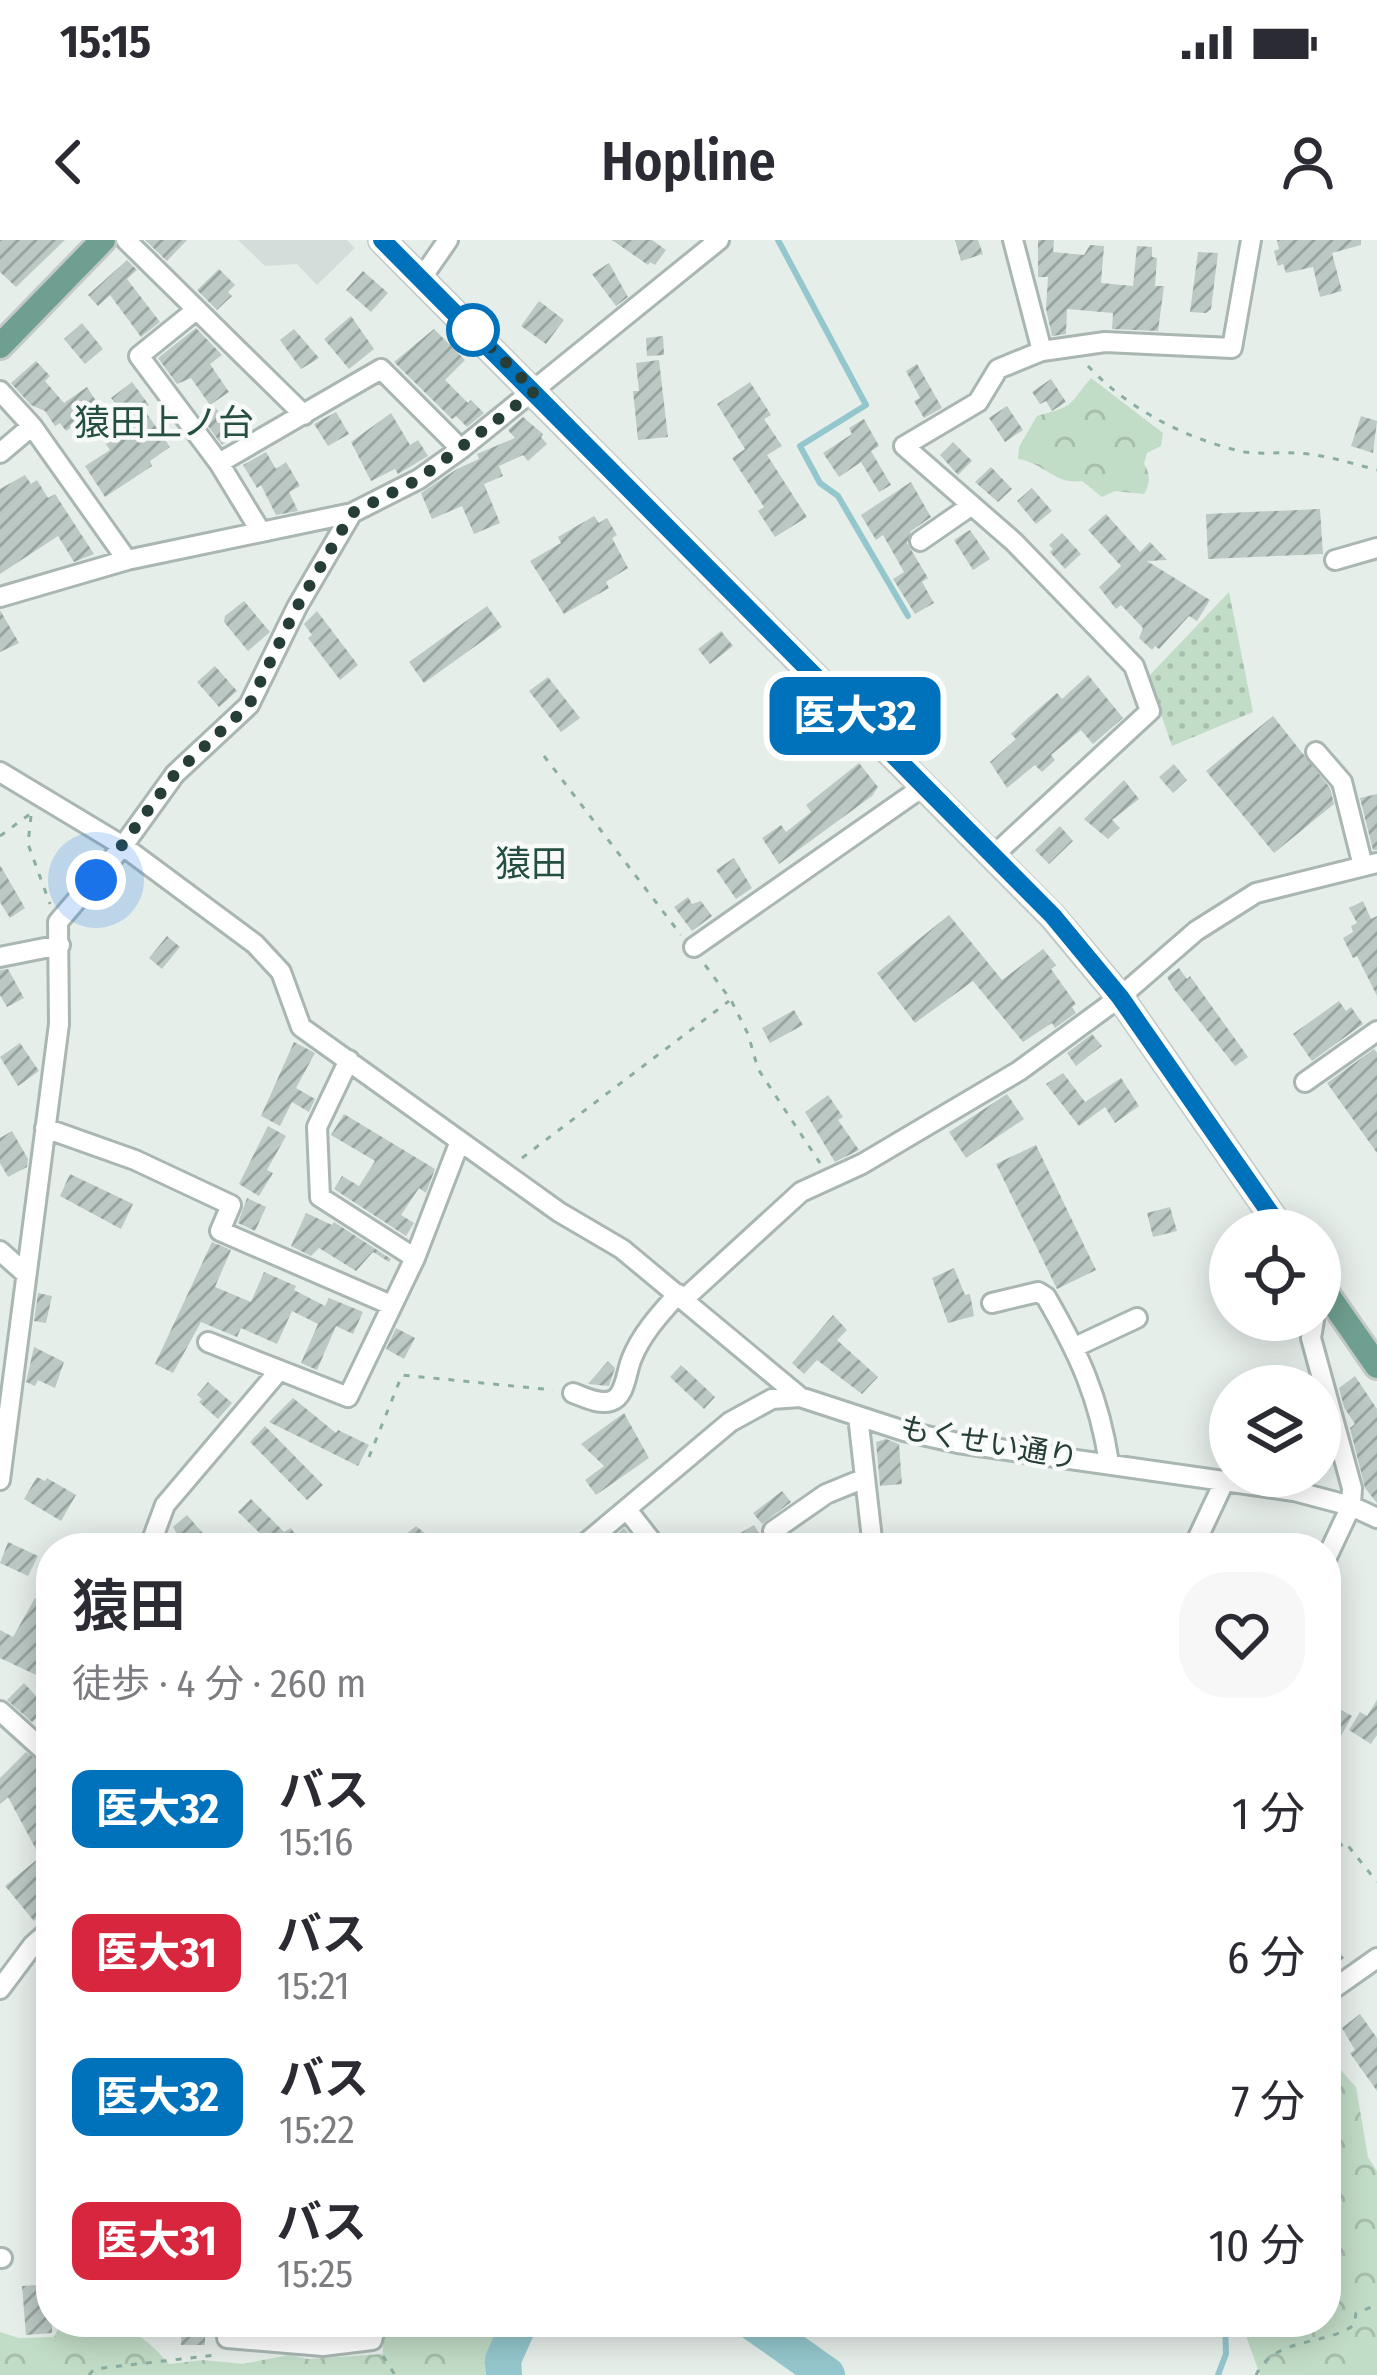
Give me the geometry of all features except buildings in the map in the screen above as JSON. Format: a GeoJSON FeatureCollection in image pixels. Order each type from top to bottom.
{"type":"FeatureCollection","features":[{"type":"Feature","properties":{"kind":"main road"},"geometry":{"type":"LineString","coordinates":[[0,346],[104,240]]}},
{"type":"Feature","properties":{"kind":"main road"},"geometry":{"type":"LineString","coordinates":[[382,240],[1053,916],[1120,997],[1267,1209]]}},
{"type":"Feature","properties":{"kind":"main road"},"geometry":{"type":"LineString","coordinates":[[1341,1318],[1377,1366]]}},
{"type":"Feature","properties":{"kind":"street"},"geometry":{"type":"LineString","coordinates":[[125,240],[304,415]]}},
{"type":"Feature","properties":{"kind":"street"},"geometry":{"type":"LineString","coordinates":[[422,279],[448,240]]}},
{"type":"Feature","properties":{"kind":"street"},"geometry":{"type":"LineString","coordinates":[[0,597],[128,560],[352,513],[419,479],[461,449],[719,240]]}},
{"type":"Feature","properties":{"kind":"street"},"geometry":{"type":"LineString","coordinates":[[1013,240],[1042,351]]}},
{"type":"Feature","properties":{"kind":"street"},"geometry":{"type":"LineString","coordinates":[[994,855],[1150,711],[1134,666],[1014,542],[904,446],[978,402],[998,370],[1042,351],[1105,342],[1232,348],[1251,240]]}},
{"type":"Feature","properties":{"kind":"street"},"geometry":{"type":"LineString","coordinates":[[196,310],[139,356],[219,463],[261,532]]}},
{"type":"Feature","properties":{"kind":"street"},"geometry":{"type":"LineString","coordinates":[[219,463],[381,369],[461,449]]}},
{"type":"Feature","properties":{"kind":"street"},"geometry":{"type":"LineString","coordinates":[[0,391],[32,426],[128,560]]}},
{"type":"Feature","properties":{"kind":"street"},"geometry":{"type":"LineString","coordinates":[[0,453],[32,426]]}},
{"type":"Feature","properties":{"kind":"street"},"geometry":{"type":"LineString","coordinates":[[920,541],[972,505]]}},
{"type":"Feature","properties":{"kind":"street"},"geometry":{"type":"LineString","coordinates":[[0,1480],[59,1024],[58,922],[123,846],[175,774],[249,705],[297,607],[352,513]]}},
{"type":"Feature","properties":{"kind":"street"},"geometry":{"type":"LineString","coordinates":[[1335,560],[1377,548]]}},
{"type":"Feature","properties":{"kind":"street"},"geometry":{"type":"LineString","coordinates":[[573,1393],[610,1402],[621,1394],[633,1355],[653,1322],[801,1192],[862,1165],[1019,1071],[1120,997],[1196,932],[1256,893],[1370,864],[1342,782],[1316,752]]}},
{"type":"Feature","properties":{"kind":"street"},"geometry":{"type":"LineString","coordinates":[[0,772],[123,846],[255,944],[281,972],[302,1027],[622,1250],[800,1397]]}},
{"type":"Feature","properties":{"kind":"street"},"geometry":{"type":"LineString","coordinates":[[694,947],[924,786]]}},
{"type":"Feature","properties":{"kind":"street"},"geometry":{"type":"LineString","coordinates":[[0,957],[61,945]]}},
{"type":"Feature","properties":{"kind":"street"},"geometry":{"type":"LineString","coordinates":[[1305,1082],[1377,1031]]}},
{"type":"Feature","properties":{"kind":"street"},"geometry":{"type":"LineString","coordinates":[[349,1060],[317,1126],[320,1197],[415,1258]]}},
{"type":"Feature","properties":{"kind":"street"},"geometry":{"type":"LineString","coordinates":[[45,1128],[134,1160],[231,1205],[220,1232],[391,1305]]}},
{"type":"Feature","properties":{"kind":"street"},"geometry":{"type":"LineString","coordinates":[[208,1342],[348,1397],[415,1258],[460,1141]]}},
{"type":"Feature","properties":{"kind":"street"},"geometry":{"type":"LineString","coordinates":[[0,1251],[26,1274]]}},
{"type":"Feature","properties":{"kind":"street"},"geometry":{"type":"LineString","coordinates":[[992,1303],[1038,1292],[1046,1297],[1094,1391],[1109,1462]]}},
{"type":"Feature","properties":{"kind":"street"},"geometry":{"type":"LineString","coordinates":[[1075,1347],[1137,1318]]}},
{"type":"Feature","properties":{"kind":"street"},"geometry":{"type":"LineString","coordinates":[[1312,1341],[1352,1488],[1351,1505],[1338,1533]]}},
{"type":"Feature","properties":{"kind":"street"},"geometry":{"type":"LineString","coordinates":[[155,1533],[165,1505],[278,1372]]}},
{"type":"Feature","properties":{"kind":"street"},"geometry":{"type":"LineString","coordinates":[[599,1533],[730,1422],[757,1404],[800,1397]]}},
{"type":"Feature","properties":{"kind":"street","name":"もくせい通り"},"geometry":{"type":"LineString","coordinates":[[800,1397],[958,1443],[1209,1477]]}},
{"type":"Feature","properties":{"kind":"street"},"geometry":{"type":"LineString","coordinates":[[858,1416],[871,1533]]}},
{"type":"Feature","properties":{"kind":"street"},"geometry":{"type":"LineString","coordinates":[[773,1531],[801,1509],[865,1478]]}},
{"type":"Feature","properties":{"kind":"street"},"geometry":{"type":"LineString","coordinates":[[1200,1533],[1218,1497]]}},
{"type":"Feature","properties":{"kind":"street","name":"もくせい通り"},"geometry":{"type":"LineString","coordinates":[[1318,1497],[1377,1518]]}},
{"type":"Feature","properties":{"kind":"street"},"geometry":{"type":"LineString","coordinates":[[628,1511],[645,1533]]}},
{"type":"Feature","properties":{"kind":"street"},"geometry":{"type":"LineString","coordinates":[[0,1711],[36,1743]]}},
{"type":"Feature","properties":{"kind":"street"},"geometry":{"type":"LineString","coordinates":[[0,1989],[36,1942]]}},
{"type":"Feature","properties":{"kind":"street"},"geometry":{"type":"LineString","coordinates":[[1341,1983],[1377,1958]]}},
{"type":"Feature","properties":{"kind":"street"},"geometry":{"type":"LineString","coordinates":[[227,2338],[323,2346],[354,2337]]}},
{"type":"Feature","properties":{"kind":"path"},"geometry":{"type":"LineString","coordinates":[[1071,347],[1118,393],[1173,427],[1245,452],[1312,454],[1377,470]]}},
{"type":"Feature","properties":{"kind":"path"},"geometry":{"type":"LineString","coordinates":[[0,836],[32,813],[28,844],[58,922]]}},
{"type":"Feature","properties":{"kind":"path"},"geometry":{"type":"LineString","coordinates":[[506,1173],[731,1000]]}},
{"type":"Feature","properties":{"kind":"path"},"geometry":{"type":"LineString","coordinates":[[369,1457],[402,1375],[573,1393]]}},
{"type":"Feature","properties":{"kind":"path"},"geometry":{"type":"LineString","coordinates":[[1341,1845],[1345,1842],[1377,1882]]}},
{"type":"Feature","properties":{"kind":"path"},"geometry":{"type":"LineString","coordinates":[[1341,2332],[1354,2325],[1356,2313],[1377,2305]]}},
{"type":"Feature","properties":{"kind":"path"},"geometry":{"type":"LineString","coordinates":[[378,2337],[395,2375]]}},
{"type":"Feature","properties":{"kind":"path"},"geometry":{"type":"LineString","coordinates":[[1256,2375],[1264,2360],[1318,2337]]}},
{"type":"Feature","properties":{"kind":"path"},"geometry":{"type":"LineString","coordinates":[[89,2375],[94,2369],[215,2355]]}},
{"type":"Feature","properties":{"kind":"shaded area"},"geometry":{"type":"Polygon","coordinates":[[[238,240],[347,240],[355,248],[317,285],[297,264],[265,266],[238,240]]]}},
{"type":"Feature","properties":{"kind":"green space"},"geometry":{"type":"Polygon","coordinates":[[[1091,378],[1163,433],[1161,446],[1147,453],[1144,464],[1149,479],[1144,494],[1115,491],[1102,497],[1082,481],[1064,480],[1018,459],[1019,447],[1037,416],[1069,404],[1091,378]]]}},
{"type":"Feature","properties":{"kind":"green space"},"geometry":{"type":"Polygon","coordinates":[[[1229,592],[1253,712],[1172,746],[1148,677],[1229,592]]]}},
{"type":"Feature","properties":{"kind":"green space"},"geometry":{"type":"Polygon","coordinates":[[[1341,2070],[1356,2087],[1368,2157],[1377,2171],[1377,2375],[1260,2375],[1246,2337],[1341,2337],[1341,2070]]]}},
{"type":"Feature","properties":{"kind":"green space"},"geometry":{"type":"Polygon","coordinates":[[[0,2332],[19,2338],[140,2337],[169,2364],[203,2360],[243,2364],[289,2355],[308,2359],[383,2354],[382,2337],[497,2337],[485,2375],[0,2375],[0,2332]]]}},
{"type":"Feature","properties":{"kind":"waterway"},"geometry":{"type":"LineString","coordinates":[[778,240],[866,405],[800,446],[820,483],[838,496],[908,616]]}},
{"type":"Feature","properties":{"kind":"waterway"},"geometry":{"type":"LineString","coordinates":[[504,2375],[503,2360],[513,2337]]}},
{"type":"Feature","properties":{"kind":"waterway"},"geometry":{"type":"LineString","coordinates":[[773,2337],[827,2375]]}},
{"type":"Feature","properties":{"kind":"waterway"},"geometry":{"type":"LineString","coordinates":[[1218,2375],[1226,2354],[1225,2337]]}},
{"type":"Feature","properties":{"kind":"bus line","name":"医大32"},"geometry":{"type":"LineString","coordinates":[[382,240],[1053,916],[1120,997],[1267,1209]]}},
{"type":"Feature","properties":{"kind":"district","name":"猿田上ノ台"},"geometry":{"type":"Point","coordinates":[164,423]}},
{"type":"Feature","properties":{"kind":"district","name":"猿田"},"geometry":{"type":"Point","coordinates":[531,864]}},
{"type":"Feature","properties":{"kind":"route"},"geometry":{"type":"LineString","coordinates":[[96,880],[175,774],[249,705],[297,607],[352,513],[419,479],[535,391],[473,330]]}}]}
